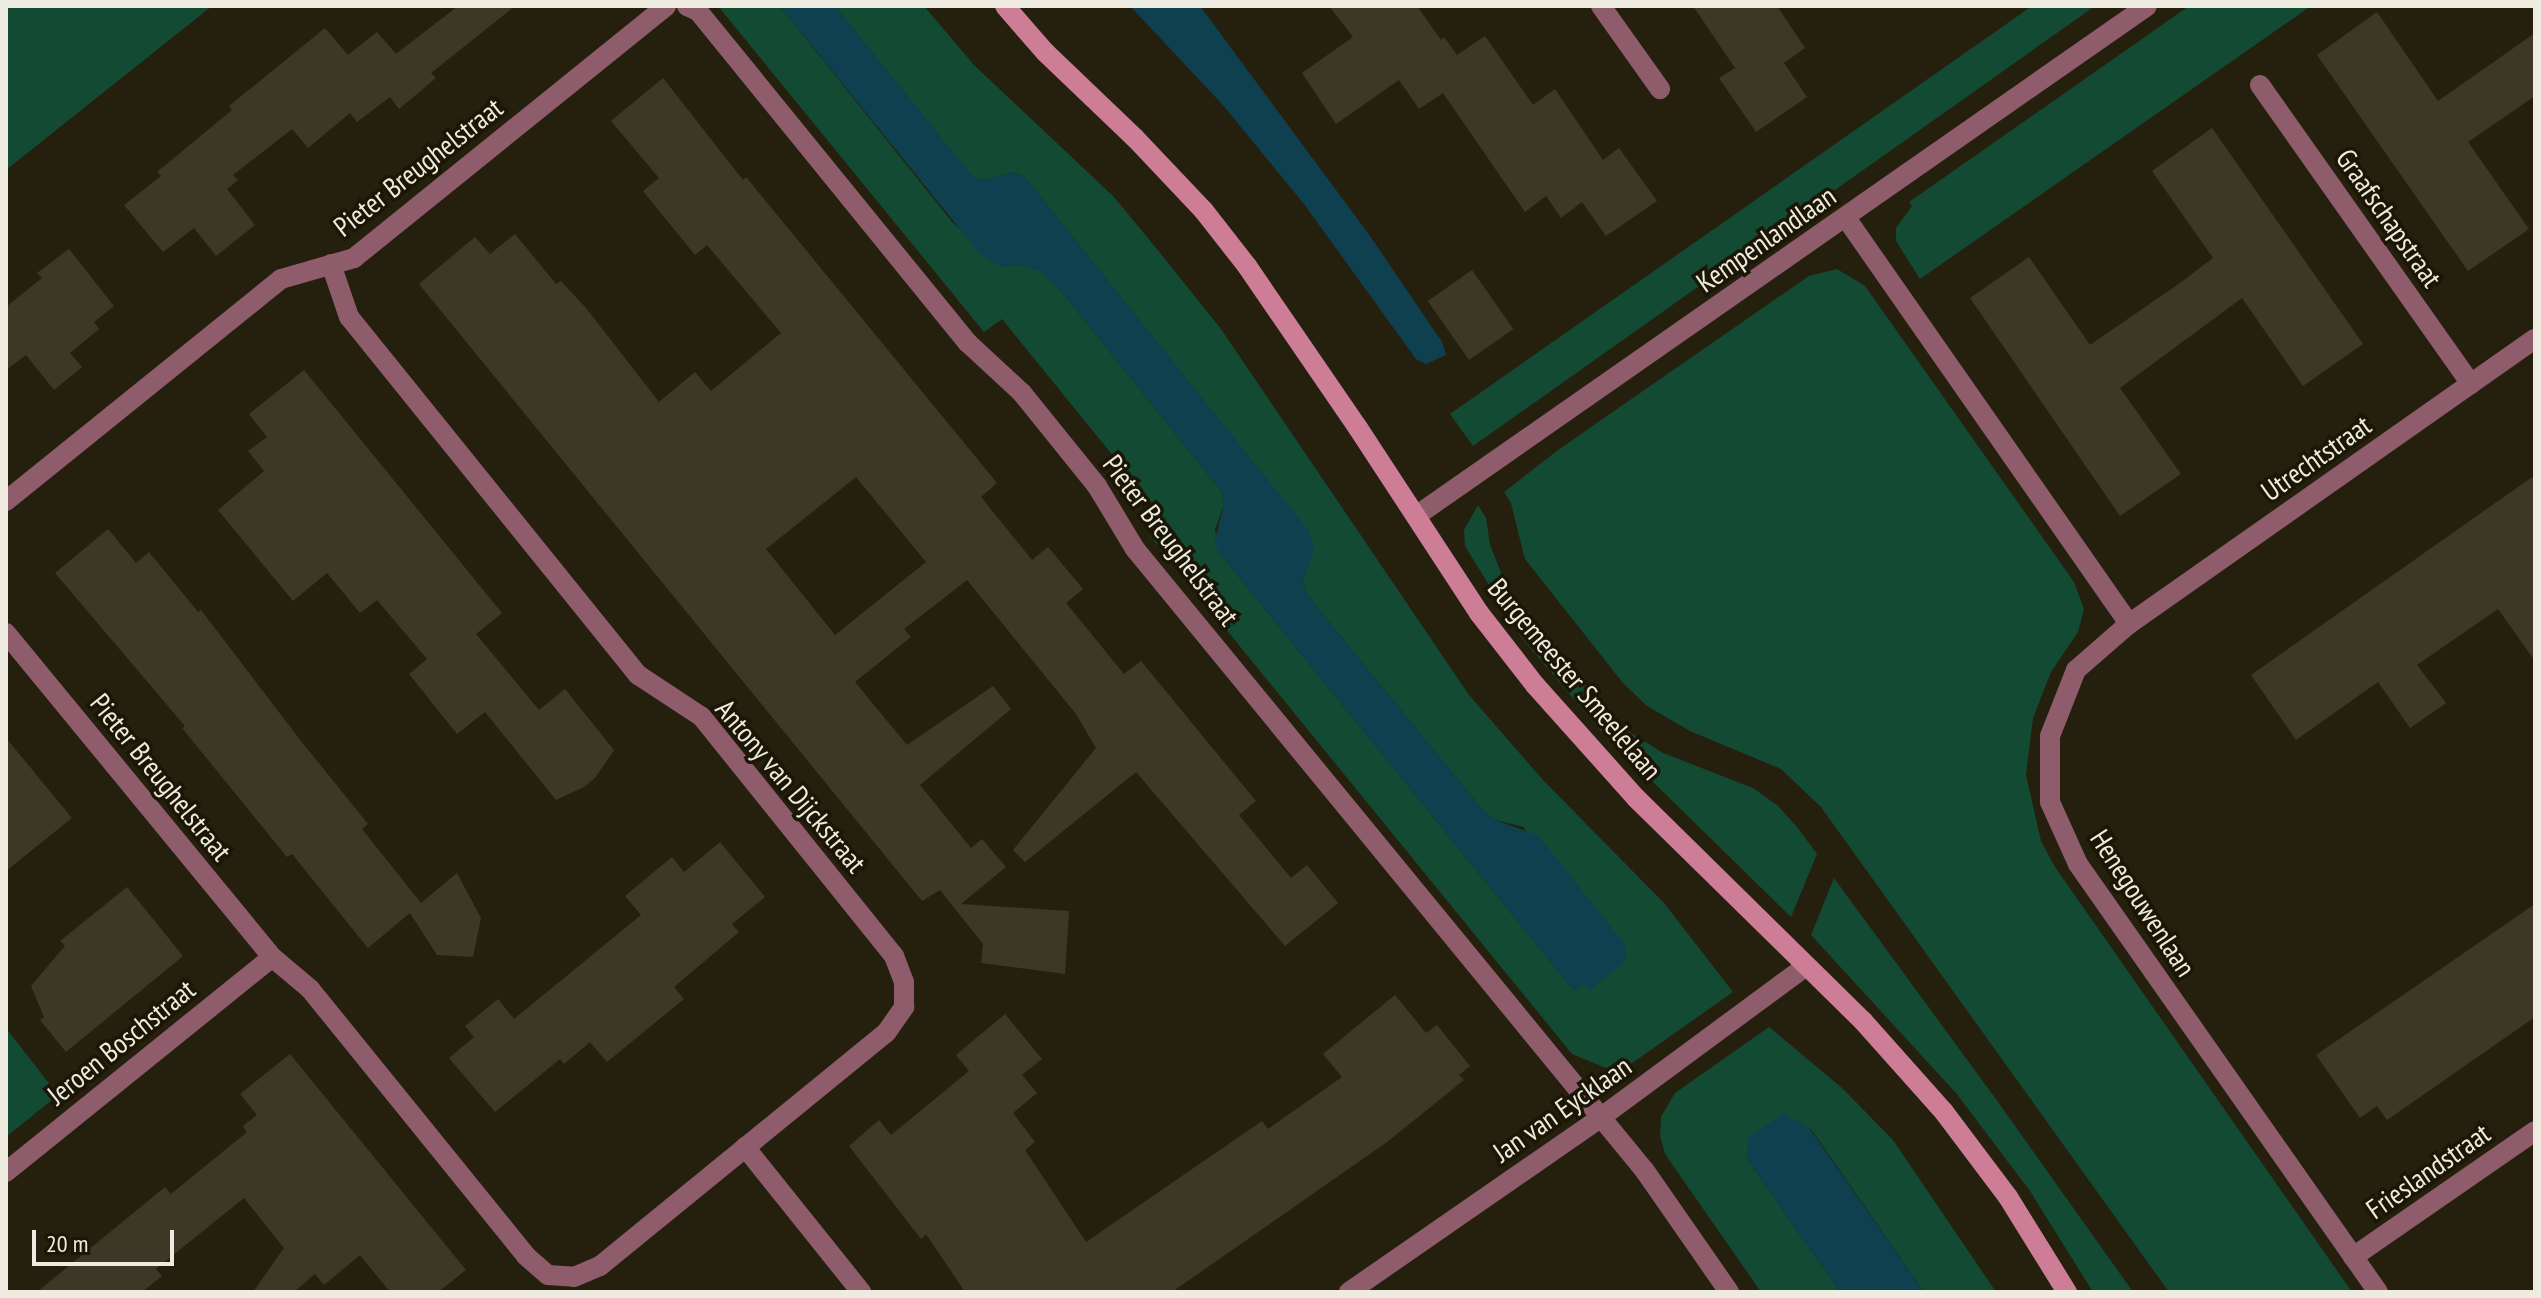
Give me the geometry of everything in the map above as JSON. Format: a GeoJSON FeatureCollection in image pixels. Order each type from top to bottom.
{"type":"FeatureCollection","features":[{"type":"Feature","properties":{"kind":"street","name":"Pieter Breughelstraat"},"geometry":{"type":"LineString","coordinates":[[6,501],[281,279],[354,258],[666,6]]}},
{"type":"Feature","properties":{"kind":"street","name":"Pieter Breughelstraat"},"geometry":{"type":"LineString","coordinates":[[687,6],[698,11],[968,343],[1022,393],[1097,486],[1135,549],[1645,1171],[1729,1292]]}},
{"type":"Feature","properties":{"kind":"street","name":"Burgemeester Smeelelaan"},"geometry":{"type":"LineString","coordinates":[[1005,6],[1045,52],[1135,138],[1204,211],[1256,279],[1479,613],[1564,718],[1636,798],[1863,1021],[1944,1112],[2008,1197],[2067,1292]]}},
{"type":"Feature","properties":{"kind":"street"},"geometry":{"type":"LineString","coordinates":[[1601,6],[1660,89]]}},
{"type":"Feature","properties":{"kind":"street","name":"Kempenlandlaan"},"geometry":{"type":"LineString","coordinates":[[1416,516],[2147,6]]}},
{"type":"Feature","properties":{"kind":"street","name":"Graafschapstraat"},"geometry":{"type":"LineString","coordinates":[[2260,85],[2471,384]]}},
{"type":"Feature","properties":{"kind":"street"},"geometry":{"type":"LineString","coordinates":[[1846,218],[2129,624]]}},
{"type":"Feature","properties":{"kind":"street","name":"Antony van Dijckstraat"},"geometry":{"type":"LineString","coordinates":[[272,957],[310,989],[526,1256],[548,1275],[574,1277],[600,1266],[886,1033],[904,1007],[904,982],[894,956],[702,717],[638,675],[349,317],[331,264]]}},
{"type":"Feature","properties":{"kind":"street","name":"Utrechtstraat"},"geometry":{"type":"LineString","coordinates":[[2129,624],[2535,339]]}},
{"type":"Feature","properties":{"kind":"street","name":"Henegouwenlaan"},"geometry":{"type":"LineString","coordinates":[[2129,624],[2076,670],[2050,736],[2050,802],[2078,864],[2378,1292]]}},
{"type":"Feature","properties":{"kind":"street","name":"Pieter Breughelstraat"},"geometry":{"type":"LineString","coordinates":[[6,633],[272,957]]}},
{"type":"Feature","properties":{"kind":"street","name":"Jeroen Boschstraat"},"geometry":{"type":"LineString","coordinates":[[6,1172],[272,957]]}},
{"type":"Feature","properties":{"kind":"street","name":"Jan van Eycklaan"},"geometry":{"type":"LineString","coordinates":[[1349,1292],[1600,1118],[1805,967]]}},
{"type":"Feature","properties":{"kind":"street","name":"Frieslandstraat"},"geometry":{"type":"LineString","coordinates":[[2353,1257],[2535,1131]]}},
{"type":"Feature","properties":{"kind":"street"},"geometry":{"type":"LineString","coordinates":[[745,1147],[861,1292]]}},
{"type":"Feature","properties":{"kind":"green space"},"geometry":{"type":"Polygon","coordinates":[[[6,6],[212,6],[6,170],[6,6]]]}},
{"type":"Feature","properties":{"kind":"green space"},"geometry":{"type":"Polygon","coordinates":[[[718,6],[780,6],[952,222],[999,266],[1019,265],[1041,271],[1061,291],[1221,491],[1224,504],[1215,530],[1221,555],[1574,991],[1583,983],[1589,990],[1524,827],[1495,820],[1481,808],[1307,595],[1303,580],[1313,549],[1308,531],[1025,177],[1013,172],[983,180],[973,178],[835,6],[924,6],[974,65],[1114,197],[1156,248],[1221,329],[1469,695],[1543,780],[1664,903],[1733,992],[1618,1073],[1572,1054],[1150,536],[1166,521],[1002,319],[984,332],[718,6]]]}},
{"type":"Feature","properties":{"kind":"green space"},"geometry":{"type":"Polygon","coordinates":[[[2032,6],[2095,6],[1473,446],[1450,414],[2032,6]]]}},
{"type":"Feature","properties":{"kind":"green space"},"geometry":{"type":"Polygon","coordinates":[[[2189,6],[2311,6],[1920,279],[1896,241],[1896,228],[1912,206],[1909,202],[2189,6]]]}},
{"type":"Feature","properties":{"kind":"green space"},"geometry":{"type":"Polygon","coordinates":[[[1837,269],[1865,286],[2074,582],[2084,609],[2078,632],[2051,672],[2033,718],[2026,775],[2041,841],[2055,867],[2352,1292],[2169,1292],[1821,807],[1781,769],[1690,731],[1647,706],[1623,683],[1525,559],[1511,503],[1504,492],[1558,450],[1809,276],[1837,269]]]}},
{"type":"Feature","properties":{"kind":"green space"},"geometry":{"type":"Polygon","coordinates":[[[1478,505],[1486,518],[1490,545],[1506,585],[1607,710],[1630,732],[1663,753],[1753,788],[1778,806],[1797,827],[1817,854],[1791,917],[1601,731],[1521,637],[1465,546],[1464,530],[1478,505]]]}},
{"type":"Feature","properties":{"kind":"green space"},"geometry":{"type":"Polygon","coordinates":[[[1834,878],[2133,1292],[2093,1292],[2030,1191],[1956,1093],[1811,935],[1834,878]]]}},
{"type":"Feature","properties":{"kind":"green space"},"geometry":{"type":"Polygon","coordinates":[[[1769,1027],[1842,1088],[1893,1140],[1996,1292],[1924,1292],[1811,1129],[1747,1159],[1840,1292],[1761,1292],[1665,1154],[1660,1136],[1661,1117],[1675,1093],[1769,1027]]]}},
{"type":"Feature","properties":{"kind":"green space"},"geometry":{"type":"Polygon","coordinates":[[[6,1028],[58,1095],[6,1137],[6,1028]]]}},
{"type":"Feature","properties":{"kind":"water"},"geometry":{"type":"Polygon","coordinates":[[[780,6],[835,6],[973,177],[983,180],[1013,172],[1025,177],[1309,531],[1314,549],[1303,580],[1307,595],[1481,808],[1495,820],[1537,835],[1545,844],[1623,942],[1627,954],[1623,963],[1589,991],[1583,984],[1574,991],[1221,555],[1214,543],[1224,504],[1221,491],[1061,291],[1040,271],[1019,265],[999,266],[979,253],[780,6]]]}},
{"type":"Feature","properties":{"kind":"water"},"geometry":{"type":"Polygon","coordinates":[[[1130,6],[1200,6],[1370,236],[1442,342],[1446,355],[1426,364],[1416,359],[1304,204],[1222,104],[1130,6]]]}},
{"type":"Feature","properties":{"kind":"water"},"geometry":{"type":"Polygon","coordinates":[[[1784,1113],[1810,1129],[1924,1292],[1840,1292],[1747,1159],[1747,1139],[1784,1113]]]}},
{"type":"Feature","properties":{"kind":"building"},"geometry":{"type":"Polygon","coordinates":[[[458,6],[515,6],[431,73],[436,78],[399,109],[390,97],[357,122],[350,113],[308,148],[292,129],[233,175],[238,180],[227,189],[255,225],[216,256],[194,228],[163,252],[124,205],[161,176],[157,172],[232,110],[229,106],[325,28],[348,55],[377,32],[396,54],[458,6]]]}},
{"type":"Feature","properties":{"kind":"building"},"geometry":{"type":"Polygon","coordinates":[[[1329,6],[1417,6],[1441,40],[1444,37],[1457,55],[1485,36],[1533,105],[1555,89],[1603,160],[1619,148],[1657,201],[1606,236],[1582,202],[1561,218],[1546,196],[1525,212],[1443,93],[1419,109],[1399,80],[1336,124],[1302,73],[1353,37],[1329,6]]]}},
{"type":"Feature","properties":{"kind":"building"},"geometry":{"type":"Polygon","coordinates":[[[1693,6],[1777,6],[1805,48],[1784,63],[1807,97],[1756,132],[1719,78],[1735,68],[1693,6]]]}},
{"type":"Feature","properties":{"kind":"building"},"geometry":{"type":"Polygon","coordinates":[[[2377,12],[2438,101],[2535,33],[2535,96],[2468,142],[2529,229],[2468,271],[2317,55],[2377,12]]]}},
{"type":"Feature","properties":{"kind":"building"},"geometry":{"type":"Polygon","coordinates":[[[663,78],[743,180],[746,177],[997,483],[981,497],[1032,560],[1048,547],[1083,589],[1066,603],[1124,674],[1141,661],[1256,801],[1239,815],[1291,878],[1307,865],[1338,903],[1285,946],[1136,772],[1025,862],[1013,850],[1096,748],[1076,714],[967,580],[904,629],[911,637],[855,682],[907,745],[993,686],[1011,709],[920,785],[971,848],[982,839],[1006,867],[961,904],[1069,911],[1065,974],[981,963],[983,944],[940,890],[922,901],[419,284],[475,237],[490,254],[515,234],[556,284],[561,281],[586,308],[659,402],[695,372],[711,391],[781,333],[707,245],[695,255],[643,191],[659,178],[611,121],[663,78]],[[856,477],[766,549],[835,635],[926,562],[856,477]]]}},
{"type":"Feature","properties":{"kind":"building"},"geometry":{"type":"Polygon","coordinates":[[[2212,128],[2363,344],[2303,386],[2242,298],[2120,388],[2181,474],[2120,516],[1970,298],[2029,257],[2090,345],[2180,283],[2213,258],[2152,171],[2212,128]]]}},
{"type":"Feature","properties":{"kind":"building"},"geometry":{"type":"Polygon","coordinates":[[[69,249],[114,306],[94,322],[99,329],[70,353],[82,367],[54,390],[26,355],[6,370],[6,307],[42,278],[37,273],[69,249]]]}},
{"type":"Feature","properties":{"kind":"building"},"geometry":{"type":"Polygon","coordinates":[[[1472,270],[1513,329],[1469,360],[1428,301],[1472,270]]]}},
{"type":"Feature","properties":{"kind":"building"},"geometry":{"type":"Polygon","coordinates":[[[304,370],[502,613],[476,634],[539,710],[565,689],[614,750],[595,778],[584,787],[556,800],[485,712],[457,734],[409,674],[427,659],[377,600],[360,613],[327,573],[293,601],[218,510],[264,471],[248,451],[267,437],[249,414],[304,370]]]}},
{"type":"Feature","properties":{"kind":"building"},"geometry":{"type":"Polygon","coordinates":[[[2535,475],[2535,661],[2498,609],[2417,665],[2446,703],[2410,728],[2378,682],[2296,740],[2251,675],[2535,475]]]}},
{"type":"Feature","properties":{"kind":"building"},"geometry":{"type":"Polygon","coordinates":[[[108,529],[136,563],[149,552],[198,612],[201,610],[368,824],[362,829],[421,903],[457,873],[481,918],[473,957],[437,955],[410,913],[368,948],[292,854],[287,857],[182,728],[185,726],[55,573],[108,529]]]}},
{"type":"Feature","properties":{"kind":"building"},"geometry":{"type":"Polygon","coordinates":[[[6,738],[72,818],[6,871],[6,738]]]}},
{"type":"Feature","properties":{"kind":"building"},"geometry":{"type":"Polygon","coordinates":[[[720,842],[765,897],[732,924],[739,932],[674,987],[684,999],[607,1062],[590,1042],[564,1064],[560,1059],[495,1112],[449,1058],[474,1037],[465,1026],[498,999],[514,1019],[641,915],[625,896],[672,857],[684,872],[720,842]]]}},
{"type":"Feature","properties":{"kind":"building"},"geometry":{"type":"Polygon","coordinates":[[[127,887],[183,956],[66,1052],[40,1020],[44,1017],[31,986],[65,946],[60,941],[127,887]]]}},
{"type":"Feature","properties":{"kind":"building"},"geometry":{"type":"Polygon","coordinates":[[[2535,904],[2535,1017],[2387,1120],[2377,1106],[2360,1118],[2316,1055],[2535,904]]]}},
{"type":"Feature","properties":{"kind":"building"},"geometry":{"type":"Polygon","coordinates":[[[1395,995],[1426,1033],[1437,1025],[1470,1066],[1459,1075],[1464,1080],[1387,1142],[1172,1292],[965,1292],[926,1234],[921,1239],[849,1146],[879,1120],[891,1135],[969,1071],[956,1055],[1005,1014],[1042,1059],[1022,1075],[1037,1093],[1013,1113],[1035,1142],[1025,1150],[1086,1242],[1262,1121],[1268,1129],[1342,1077],[1323,1054],[1395,995]]]}},
{"type":"Feature","properties":{"kind":"building"},"geometry":{"type":"Polygon","coordinates":[[[290,1054],[466,1270],[438,1292],[390,1292],[360,1255],[324,1285],[315,1274],[294,1292],[253,1292],[284,1248],[244,1198],[156,1269],[162,1276],[142,1292],[37,1292],[165,1187],[171,1194],[247,1132],[243,1126],[257,1115],[240,1094],[290,1054]]]}}]}
